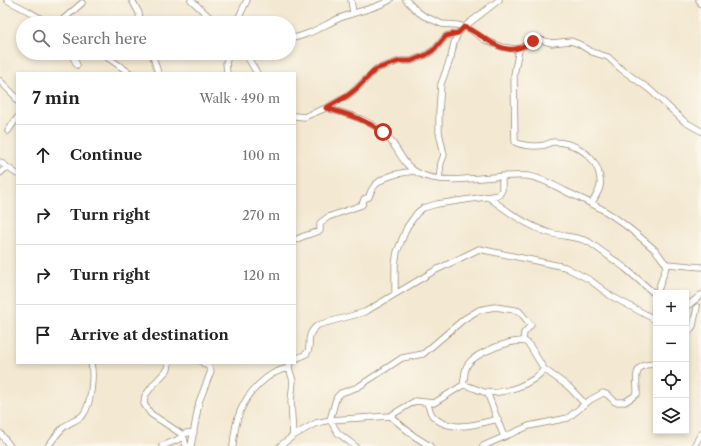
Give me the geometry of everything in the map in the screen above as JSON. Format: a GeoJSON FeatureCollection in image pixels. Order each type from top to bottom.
{"type":"FeatureCollection","features":[{"type":"Feature","properties":{"kind":"street"},"geometry":{"type":"LineString","coordinates":[[7,0],[37,16]]}},
{"type":"Feature","properties":{"kind":"street"},"geometry":{"type":"LineString","coordinates":[[132,0],[139,16]]}},
{"type":"Feature","properties":{"kind":"street"},"geometry":{"type":"LineString","coordinates":[[239,16],[247,0]]}},
{"type":"Feature","properties":{"kind":"street"},"geometry":{"type":"LineString","coordinates":[[351,0],[353,13]]}},
{"type":"Feature","properties":{"kind":"street"},"geometry":{"type":"LineString","coordinates":[[296,37],[314,32],[341,17],[376,7],[390,0]]}},
{"type":"Feature","properties":{"kind":"street"},"geometry":{"type":"LineString","coordinates":[[406,0],[418,12],[442,24],[464,27],[472,30],[485,40],[502,47],[510,49],[520,48],[533,41],[541,40],[552,43],[571,41],[579,44],[592,52],[608,57],[621,69],[649,89],[685,122],[701,131]]}},
{"type":"Feature","properties":{"kind":"street"},"geometry":{"type":"LineString","coordinates":[[439,179],[441,163],[444,155],[439,132],[441,84],[451,57],[454,43],[458,33],[464,27],[499,0]]}},
{"type":"Feature","properties":{"kind":"street"},"geometry":{"type":"LineString","coordinates":[[699,0],[701,4]]}},
{"type":"Feature","properties":{"kind":"street"},"geometry":{"type":"LineString","coordinates":[[195,1],[209,16]]}},
{"type":"Feature","properties":{"kind":"street"},"geometry":{"type":"LineString","coordinates":[[67,16],[82,3]]}},
{"type":"Feature","properties":{"kind":"street"},"geometry":{"type":"LineString","coordinates":[[296,116],[304,117],[326,108],[356,89],[376,69],[400,61],[411,61],[426,55],[435,49],[446,36],[458,33]]}},
{"type":"Feature","properties":{"kind":"street"},"geometry":{"type":"LineString","coordinates":[[520,48],[514,75],[515,142],[539,146],[553,142],[562,143],[580,149],[586,153],[597,167],[601,181],[598,194],[591,204]]}},
{"type":"Feature","properties":{"kind":"street"},"geometry":{"type":"LineString","coordinates":[[74,60],[77,65]]}},
{"type":"Feature","properties":{"kind":"street"},"geometry":{"type":"LineString","coordinates":[[111,60],[129,72]]}},
{"type":"Feature","properties":{"kind":"street"},"geometry":{"type":"LineString","coordinates":[[154,60],[158,72]]}},
{"type":"Feature","properties":{"kind":"street"},"geometry":{"type":"LineString","coordinates":[[227,60],[227,72]]}},
{"type":"Feature","properties":{"kind":"street"},"geometry":{"type":"LineString","coordinates":[[249,60],[256,72]]}},
{"type":"Feature","properties":{"kind":"street"},"geometry":{"type":"LineString","coordinates":[[0,81],[16,98]]}},
{"type":"Feature","properties":{"kind":"street"},"geometry":{"type":"LineString","coordinates":[[326,108],[355,116],[374,126],[390,140],[402,159],[414,171],[424,176],[439,179],[502,176],[537,178],[591,204],[619,220],[657,252],[667,264],[701,267]]}},
{"type":"Feature","properties":{"kind":"street"},"geometry":{"type":"LineString","coordinates":[[8,131],[16,119]]}},
{"type":"Feature","properties":{"kind":"street"},"geometry":{"type":"LineString","coordinates":[[0,162],[16,173]]}},
{"type":"Feature","properties":{"kind":"street"},"geometry":{"type":"LineString","coordinates":[[0,173],[7,167]]}},
{"type":"Feature","properties":{"kind":"street"},"geometry":{"type":"LineString","coordinates":[[296,240],[320,232],[320,223],[328,217],[362,205],[364,199],[369,197],[373,188],[385,178],[396,173],[414,171]]}},
{"type":"Feature","properties":{"kind":"street"},"geometry":{"type":"LineString","coordinates":[[395,294],[395,266],[397,252],[407,227],[417,213],[423,208],[437,204],[469,198],[496,196],[501,193],[502,176]]}},
{"type":"Feature","properties":{"kind":"street"},"geometry":{"type":"LineString","coordinates":[[488,197],[513,214],[542,230],[589,242],[624,268],[653,292]]}},
{"type":"Feature","properties":{"kind":"street"},"geometry":{"type":"LineString","coordinates":[[296,358],[307,353],[309,349],[310,334],[318,325],[365,312],[434,271],[475,250],[485,249],[565,267],[590,280],[611,296],[653,318]]}},
{"type":"Feature","properties":{"kind":"street"},"geometry":{"type":"LineString","coordinates":[[658,290],[667,264]]}},
{"type":"Feature","properties":{"kind":"street"},"geometry":{"type":"LineString","coordinates":[[689,303],[701,294]]}},
{"type":"Feature","properties":{"kind":"street"},"geometry":{"type":"LineString","coordinates":[[689,305],[699,307],[693,326],[689,331]]}},
{"type":"Feature","properties":{"kind":"street"},"geometry":{"type":"LineString","coordinates":[[355,446],[344,440],[330,420],[337,397],[342,393],[358,387],[402,358],[423,354],[464,319],[479,310],[495,307],[519,311],[531,325],[524,333],[523,341]]}},
{"type":"Feature","properties":{"kind":"street"},"geometry":{"type":"LineString","coordinates":[[463,385],[467,364],[477,356],[501,346],[523,341],[530,346],[544,369],[569,388],[585,404]]}},
{"type":"Feature","properties":{"kind":"street"},"geometry":{"type":"LineString","coordinates":[[48,446],[62,429],[81,416],[86,409],[92,383],[91,364]]}},
{"type":"Feature","properties":{"kind":"street"},"geometry":{"type":"LineString","coordinates":[[169,364],[168,369],[148,391],[145,396],[144,404],[151,414],[182,435],[186,446]]}},
{"type":"Feature","properties":{"kind":"street"},"geometry":{"type":"LineString","coordinates":[[191,446],[200,402],[211,371],[205,364]]}},
{"type":"Feature","properties":{"kind":"street"},"geometry":{"type":"LineString","coordinates":[[483,446],[529,426],[568,418],[585,404],[603,394],[608,395],[616,402],[621,403],[629,400],[637,394],[636,377],[640,369],[647,365],[653,364]]}},
{"type":"Feature","properties":{"kind":"street"},"geometry":{"type":"LineString","coordinates":[[233,446],[235,427],[240,410],[258,387],[272,374],[290,366],[293,381],[291,401],[293,436]]}},
{"type":"Feature","properties":{"kind":"street"},"geometry":{"type":"LineString","coordinates":[[280,446],[293,436],[316,423],[330,420],[390,416],[415,402],[434,403],[463,385],[487,392],[510,390],[537,377],[544,369]]}},
{"type":"Feature","properties":{"kind":"street"},"geometry":{"type":"LineString","coordinates":[[487,392],[504,437]]}},
{"type":"Feature","properties":{"kind":"street"},"geometry":{"type":"LineString","coordinates":[[427,403],[432,414],[440,421],[449,425],[473,425],[498,420]]}},
{"type":"Feature","properties":{"kind":"street"},"geometry":{"type":"LineString","coordinates":[[390,416],[414,436],[430,446]]}},
{"type":"Feature","properties":{"kind":"street"},"geometry":{"type":"LineString","coordinates":[[162,446],[177,440],[186,433],[194,432]]}},
{"type":"Feature","properties":{"kind":"street"},"geometry":{"type":"LineString","coordinates":[[0,433],[10,446]]}},
{"type":"Feature","properties":{"kind":"street"},"geometry":{"type":"LineString","coordinates":[[694,446],[701,434]]}},
{"type":"Feature","properties":{"kind":"route"},"geometry":{"type":"LineString","coordinates":[[383,132],[355,116],[326,108],[356,89],[376,69],[400,61],[411,61],[426,55],[432,52],[446,36],[458,33],[464,27],[472,30],[485,40],[510,49],[520,48],[533,41]]}}]}
